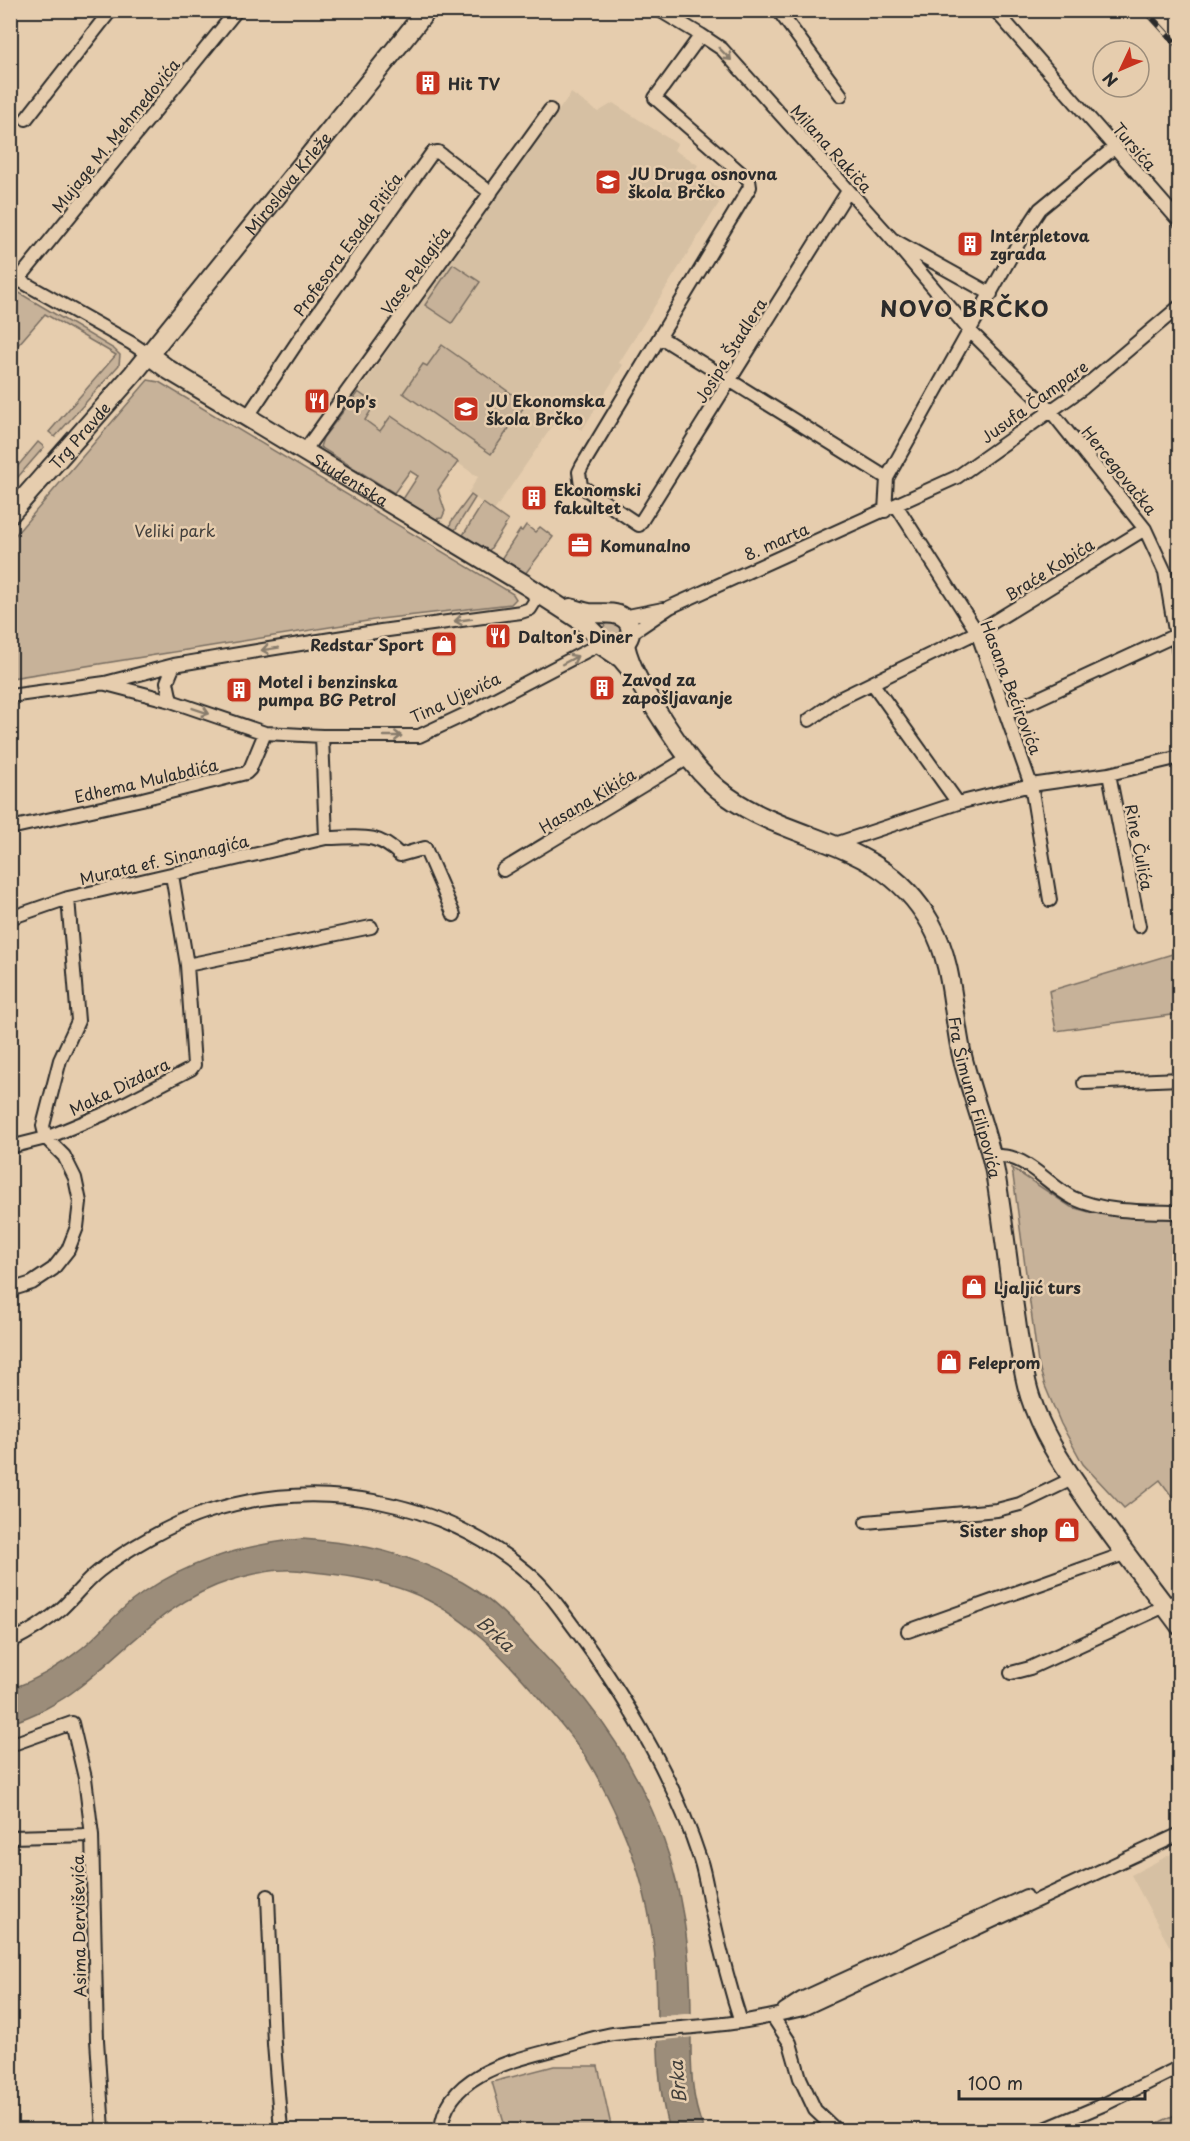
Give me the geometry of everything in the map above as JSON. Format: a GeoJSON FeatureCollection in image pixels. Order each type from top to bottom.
{"type":"FeatureCollection","features":[{"type":"Feature","properties":{"kind":"main road","name":"Miroslava Krleže"},"geometry":{"type":"LineString","coordinates":[[148,355],[427,10]]}},
{"type":"Feature","properties":{"kind":"main road","name":"Studentska"},"geometry":{"type":"LineString","coordinates":[[148,355],[554,603],[585,612],[613,634]]}},
{"type":"Feature","properties":{"kind":"main road","name":"Trg Pravde"},"geometry":{"type":"LineString","coordinates":[[10,514],[148,355]]}},
{"type":"Feature","properties":{"kind":"main road","name":"Fra Šimuna Filipovića"},"geometry":{"type":"LineString","coordinates":[[613,634],[688,758],[706,780],[729,798],[755,812],[835,844],[865,859],[900,884],[912,896],[929,921],[942,945],[950,974],[961,1053],[992,1157],[1018,1340],[1030,1396],[1046,1436],[1072,1479],[1125,1554],[1172,1602],[1179,1626]]}},
{"type":"Feature","properties":{"kind":"street"},"geometry":{"type":"LineString","coordinates":[[26,119],[111,10]]}},
{"type":"Feature","properties":{"kind":"street","name":"Mujage M. Mehmedovića"},"geometry":{"type":"LineString","coordinates":[[14,278],[237,10]]}},
{"type":"Feature","properties":{"kind":"street","name":"Milana Rakiča"},"geometry":{"type":"LineString","coordinates":[[659,10],[722,49],[892,239],[991,294]]}},
{"type":"Feature","properties":{"kind":"street"},"geometry":{"type":"LineString","coordinates":[[778,10],[841,95]]}},
{"type":"Feature","properties":{"kind":"street","name":"Tursića"},"geometry":{"type":"LineString","coordinates":[[995,10],[1179,222]]}},
{"type":"Feature","properties":{"kind":"street"},"geometry":{"type":"LineString","coordinates":[[701,34],[655,98],[749,180],[750,187],[660,337],[887,478]]}},
{"type":"Feature","properties":{"kind":"street","name":"Vase Pelagića"},"geometry":{"type":"LineString","coordinates":[[305,450],[550,110]]}},
{"type":"Feature","properties":{"kind":"street"},"geometry":{"type":"LineString","coordinates":[[891,508],[887,478],[1024,233],[1040,209],[1115,147]]}},
{"type":"Feature","properties":{"kind":"street","name":"Profesora Esada Pitića"},"geometry":{"type":"LineString","coordinates":[[248,417],[300,338],[432,153],[438,152],[491,193]]}},
{"type":"Feature","properties":{"kind":"street","name":"Josipa Štadlera"},"geometry":{"type":"LineString","coordinates":[[660,337],[579,472],[581,486],[639,525],[848,191]]}},
{"type":"Feature","properties":{"kind":"street","name":"Hercegovačka"},"geometry":{"type":"LineString","coordinates":[[892,239],[970,332],[1050,410],[1145,529],[1165,572],[1179,660]]}},
{"type":"Feature","properties":{"kind":"street"},"geometry":{"type":"LineString","coordinates":[[14,278],[131,343],[148,355]]}},
{"type":"Feature","properties":{"kind":"street","name":"Jusufa Čampare"},"geometry":{"type":"LineString","coordinates":[[891,508],[957,477],[1083,388],[1179,306]]}},
{"type":"Feature","properties":{"kind":"street","name":"8. marta"},"geometry":{"type":"LineString","coordinates":[[670,607],[891,508]]}},
{"type":"Feature","properties":{"kind":"street","name":"Hasana Bećirovića"},"geometry":{"type":"LineString","coordinates":[[891,508],[977,632],[1031,785],[1050,900]]}},
{"type":"Feature","properties":{"kind":"street","name":"Braće Kobića"},"geometry":{"type":"LineString","coordinates":[[809,720],[839,699],[977,632],[1145,529]]}},
{"type":"Feature","properties":{"kind":"street","name":"Tina Ujevića"},"geometry":{"type":"LineString","coordinates":[[10,696],[105,683],[174,666],[381,631],[521,612],[530,609],[535,601],[534,593],[526,585]]}},
{"type":"Feature","properties":{"kind":"street"},"geometry":{"type":"LineString","coordinates":[[613,634],[670,607]]}},
{"type":"Feature","properties":{"kind":"street"},"geometry":{"type":"LineString","coordinates":[[613,634],[670,607]]}},
{"type":"Feature","properties":{"kind":"street","name":"Tina Ujevića"},"geometry":{"type":"LineString","coordinates":[[105,683],[171,701],[265,733],[322,736],[419,736],[466,714],[613,634]]}},
{"type":"Feature","properties":{"kind":"street"},"geometry":{"type":"LineString","coordinates":[[1006,713],[1176,635]]}},
{"type":"Feature","properties":{"kind":"street"},"geometry":{"type":"LineString","coordinates":[[171,701],[166,682],[174,666]]}},
{"type":"Feature","properties":{"kind":"street"},"geometry":{"type":"LineString","coordinates":[[873,684],[958,803]]}},
{"type":"Feature","properties":{"kind":"street","name":"Edhema Mulabdića"},"geometry":{"type":"LineString","coordinates":[[10,828],[246,773],[250,769],[265,733]]}},
{"type":"Feature","properties":{"kind":"street"},"geometry":{"type":"LineString","coordinates":[[322,736],[326,838]]}},
{"type":"Feature","properties":{"kind":"street"},"geometry":{"type":"LineString","coordinates":[[835,844],[958,803],[1031,785],[1109,774],[1179,757]]}},
{"type":"Feature","properties":{"kind":"street","name":"Hasana Kikića"},"geometry":{"type":"LineString","coordinates":[[503,870],[688,758]]}},
{"type":"Feature","properties":{"kind":"street","name":"Rine Čulića"},"geometry":{"type":"LineString","coordinates":[[1109,774],[1139,926]]}},
{"type":"Feature","properties":{"kind":"street","name":"Murata ef. Sinanagića"},"geometry":{"type":"LineString","coordinates":[[10,918],[68,898],[326,838],[377,838],[390,845],[400,855],[425,848],[454,915]]}},
{"type":"Feature","properties":{"kind":"street","name":"Maka Dizdara"},"geometry":{"type":"LineString","coordinates":[[10,1147],[46,1138],[104,1114],[191,1069],[194,1065],[187,965],[172,875]]}},
{"type":"Feature","properties":{"kind":"street"},"geometry":{"type":"LineString","coordinates":[[10,1290],[32,1283],[53,1269],[68,1250],[77,1227],[80,1202],[75,1178],[64,1156],[46,1138],[43,1126],[60,1059],[78,1021],[68,898]]}},
{"type":"Feature","properties":{"kind":"street"},"geometry":{"type":"LineString","coordinates":[[187,965],[372,927]]}},
{"type":"Feature","properties":{"kind":"street"},"geometry":{"type":"LineString","coordinates":[[1084,1083],[1179,1079]]}},
{"type":"Feature","properties":{"kind":"street"},"geometry":{"type":"LineString","coordinates":[[992,1157],[1000,1155],[1014,1158],[1072,1197],[1101,1208],[1179,1212]]}},
{"type":"Feature","properties":{"kind":"street"},"geometry":{"type":"LineString","coordinates":[[866,1522],[997,1510],[1020,1504],[1072,1479]]}},
{"type":"Feature","properties":{"kind":"street"},"geometry":{"type":"LineString","coordinates":[[10,1642],[60,1610],[100,1571],[153,1536],[201,1514],[236,1503],[272,1497],[316,1494],[401,1505],[435,1518],[497,1549],[536,1580],[553,1600],[607,1673],[646,1738],[677,1803],[700,1860],[741,2022]]}},
{"type":"Feature","properties":{"kind":"street"},"geometry":{"type":"LineString","coordinates":[[908,1631],[1125,1554]]}},
{"type":"Feature","properties":{"kind":"street"},"geometry":{"type":"LineString","coordinates":[[1011,1673],[1030,1668],[1172,1602]]}},
{"type":"Feature","properties":{"kind":"street","name":"Asima Derviševića"},"geometry":{"type":"LineString","coordinates":[[10,1745],[72,1722],[85,1778],[92,1835],[97,2040],[103,2130]]}},
{"type":"Feature","properties":{"kind":"street"},"geometry":{"type":"LineString","coordinates":[[773,2017],[801,1999],[1179,1826]]}},
{"type":"Feature","properties":{"kind":"street"},"geometry":{"type":"LineString","coordinates":[[441,2130],[445,2113],[459,2093],[471,2080],[490,2069],[523,2057],[611,2034],[726,2024],[773,2017],[803,2009],[1179,1834]]}},
{"type":"Feature","properties":{"kind":"street"},"geometry":{"type":"LineString","coordinates":[[10,1837],[92,1835]]}},
{"type":"Feature","properties":{"kind":"street"},"geometry":{"type":"LineString","coordinates":[[268,1896],[274,2044],[281,2130]]}},
{"type":"Feature","properties":{"kind":"street"},"geometry":{"type":"LineString","coordinates":[[773,2017],[790,2043],[800,2078],[815,2110],[836,2130]]}},
{"type":"Feature","properties":{"kind":"street"},"geometry":{"type":"LineString","coordinates":[[1043,2130],[1105,2104],[1179,2067]]}},
{"type":"Feature","properties":{"kind":"shaded area"},"geometry":{"type":"Polygon","coordinates":[[[571,93],[598,112],[613,103],[677,144],[674,150],[698,165],[694,172],[726,192],[619,363],[623,365],[582,430],[560,415],[494,511],[468,493],[478,477],[391,416],[380,431],[364,420],[375,404],[358,392],[571,93]]]}},
{"type":"Feature","properties":{"kind":"shaded area"},"geometry":{"type":"Polygon","coordinates":[[[1179,1850],[1179,1964],[1131,1875],[1179,1850]]]}},
{"type":"Feature","properties":{"kind":"green space"},"geometry":{"type":"Polygon","coordinates":[[[453,264],[480,282],[452,323],[425,305],[453,264]]]}},
{"type":"Feature","properties":{"kind":"green space"},"geometry":{"type":"Polygon","coordinates":[[[11,288],[114,349],[120,355],[119,365],[55,437],[49,432],[116,355],[45,314],[11,353],[11,288]]]}},
{"type":"Feature","properties":{"kind":"green space"},"geometry":{"type":"Polygon","coordinates":[[[442,345],[526,404],[491,454],[403,393],[423,364],[427,366],[442,345]]]}},
{"type":"Feature","properties":{"kind":"green space","name":"Veliki park"},"geometry":{"type":"Polygon","coordinates":[[[148,380],[159,382],[513,594],[516,599],[511,604],[380,619],[11,678],[11,540],[148,380]]]}},
{"type":"Feature","properties":{"kind":"green space"},"geometry":{"type":"Polygon","coordinates":[[[358,392],[375,404],[365,420],[380,431],[391,416],[458,462],[438,490],[445,511],[442,518],[434,519],[403,499],[418,476],[410,471],[394,493],[320,447],[323,438],[358,392]]]}},
{"type":"Feature","properties":{"kind":"green space"},"geometry":{"type":"Polygon","coordinates":[[[38,442],[44,447],[11,485],[11,474],[38,442]]]}},
{"type":"Feature","properties":{"kind":"green space"},"geometry":{"type":"Polygon","coordinates":[[[471,495],[475,498],[455,530],[450,527],[451,522],[471,495]]]}},
{"type":"Feature","properties":{"kind":"green space"},"geometry":{"type":"Polygon","coordinates":[[[483,503],[508,521],[489,551],[463,535],[483,503]]]}},
{"type":"Feature","properties":{"kind":"green space"},"geometry":{"type":"Polygon","coordinates":[[[526,525],[535,532],[540,527],[553,537],[525,574],[501,559],[520,530],[522,531],[526,525]]]}},
{"type":"Feature","properties":{"kind":"green space"},"geometry":{"type":"Polygon","coordinates":[[[608,621],[622,624],[622,638],[609,642],[601,630],[608,621]]]}},
{"type":"Feature","properties":{"kind":"green space"},"geometry":{"type":"Polygon","coordinates":[[[1179,952],[1179,1014],[1056,1031],[1049,991],[1179,952]]]}},
{"type":"Feature","properties":{"kind":"green space"},"geometry":{"type":"Polygon","coordinates":[[[1012,1168],[1071,1207],[1093,1213],[1179,1217],[1179,1506],[1160,1480],[1124,1508],[1083,1464],[1061,1424],[1038,1363],[1012,1168]]]}},
{"type":"Feature","properties":{"kind":"green space"},"geometry":{"type":"Polygon","coordinates":[[[554,2066],[598,2066],[612,2130],[506,2130],[492,2082],[554,2066]]]}},
{"type":"Feature","properties":{"kind":"green space"},"geometry":{"type":"Polygon","coordinates":[[[1179,2113],[1179,2130],[1147,2130],[1149,2127],[1179,2113]]]}},
{"type":"Feature","properties":{"kind":"water","name":"Brka"},"geometry":{"type":"Polygon","coordinates":[[[302,1539],[385,1551],[422,1563],[474,1589],[515,1625],[576,1689],[603,1724],[634,1773],[647,1800],[659,1826],[676,1882],[689,1964],[693,2089],[704,2130],[669,2130],[659,2072],[655,1963],[650,1920],[633,1856],[604,1789],[577,1745],[530,1687],[483,1638],[447,1611],[407,1591],[355,1577],[290,1570],[245,1576],[209,1589],[168,1612],[71,1694],[28,1717],[11,1723],[11,1689],[39,1677],[74,1654],[95,1637],[125,1606],[151,1588],[191,1566],[212,1558],[256,1546],[302,1539]]]}},
{"type":"Feature","properties":{"kind":"pier"},"geometry":{"type":"Polygon","coordinates":[[[694,2013],[694,2037],[655,2041],[654,2017],[694,2013]]]}},
{"type":"Feature","properties":{"kind":"railway"},"geometry":{"type":"LineString","coordinates":[[1145,10],[1180,48]]}},
{"type":"Feature","properties":{"kind":"place","name":"Hit TV"},"geometry":{"type":"Point","coordinates":[428,83]}},
{"type":"Feature","properties":{"kind":"place","name":"JU Druga osnovna škola Brčko"},"geometry":{"type":"Point","coordinates":[608,182]}},
{"type":"Feature","properties":{"kind":"place","name":"Interpletova zgrada"},"geometry":{"type":"Point","coordinates":[970,244]}},
{"type":"Feature","properties":{"kind":"place","name":"Pop's"},"geometry":{"type":"Point","coordinates":[317,401]}},
{"type":"Feature","properties":{"kind":"place","name":"JU Ekonomska škola Brčko"},"geometry":{"type":"Point","coordinates":[466,409]}},
{"type":"Feature","properties":{"kind":"place","name":"Ekonomski fakultet"},"geometry":{"type":"Point","coordinates":[534,498]}},
{"type":"Feature","properties":{"kind":"place","name":"Komunalno"},"geometry":{"type":"Point","coordinates":[580,545]}},
{"type":"Feature","properties":{"kind":"place","name":"Dalton's Diner"},"geometry":{"type":"Point","coordinates":[498,636]}},
{"type":"Feature","properties":{"kind":"place","name":"Redstar Sport"},"geometry":{"type":"Point","coordinates":[444,644]}},
{"type":"Feature","properties":{"kind":"place","name":"Zavod za zapošljavanje"},"geometry":{"type":"Point","coordinates":[602,688]}},
{"type":"Feature","properties":{"kind":"place","name":"Motel i benzinska pumpa BG Petrol"},"geometry":{"type":"Point","coordinates":[239,690]}},
{"type":"Feature","properties":{"kind":"place","name":"Ljaljić turs"},"geometry":{"type":"Point","coordinates":[974,1287]}},
{"type":"Feature","properties":{"kind":"place","name":"Feleprom"},"geometry":{"type":"Point","coordinates":[949,1362]}},
{"type":"Feature","properties":{"kind":"place","name":"Sister shop"},"geometry":{"type":"Point","coordinates":[1067,1530]}},
{"type":"Feature","properties":{"kind":"district","name":"NOVO BRČKO"},"geometry":{"type":"Point","coordinates":[965,307]}}]}
